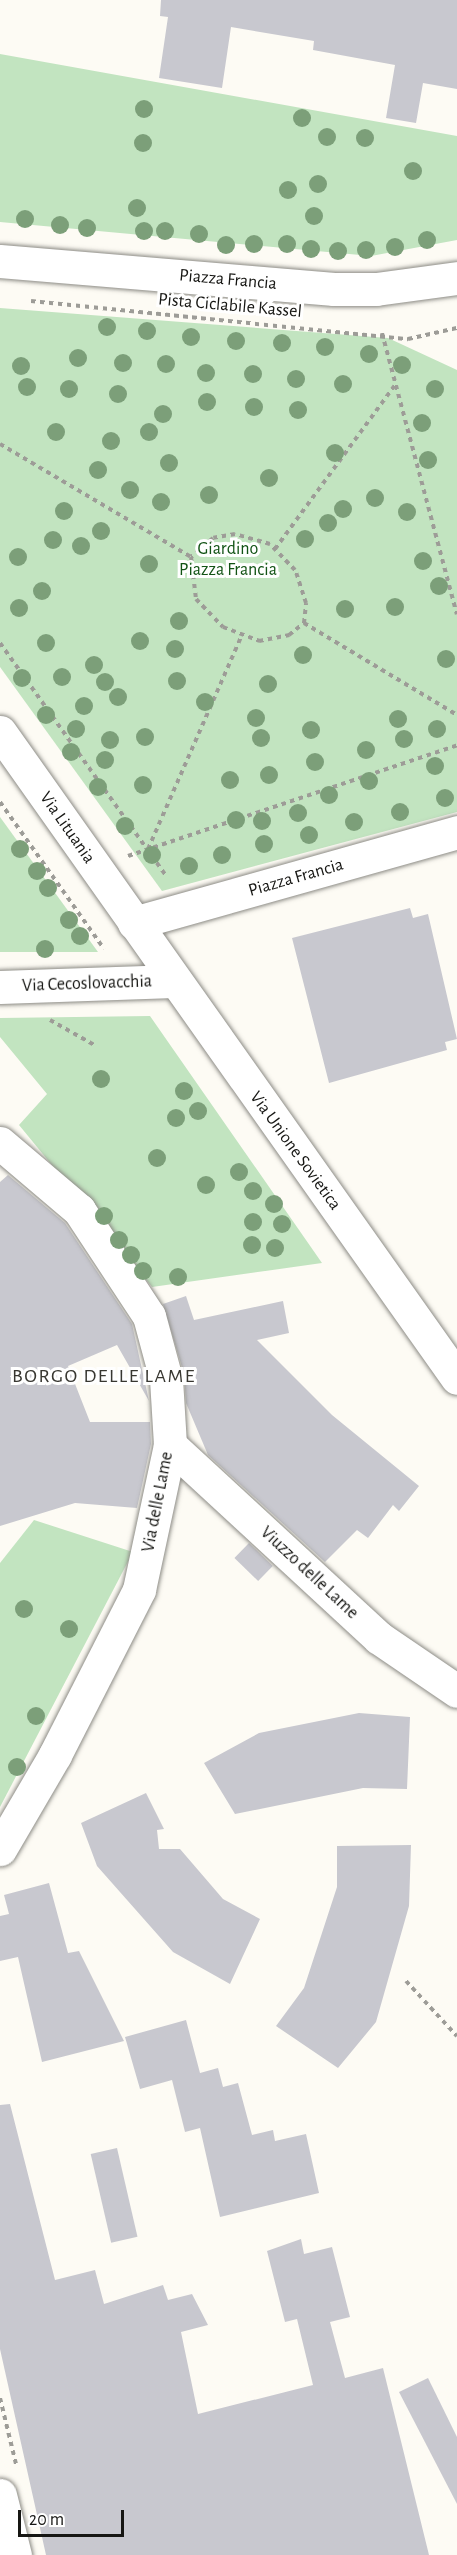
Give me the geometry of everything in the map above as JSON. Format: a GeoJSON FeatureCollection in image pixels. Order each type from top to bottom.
{"type":"FeatureCollection","features":[{"type":"Feature","properties":{"kind":"street","name":"Piazza Francia"},"geometry":{"type":"LineString","coordinates":[[0,261],[334,289],[376,289],[456,280]]}},
{"type":"Feature","properties":{"kind":"street","name":"Via Lituania"},"geometry":{"type":"LineString","coordinates":[[0,732],[134,923]]}},
{"type":"Feature","properties":{"kind":"street","name":"Piazza Francia"},"geometry":{"type":"LineString","coordinates":[[134,923],[457,832]]}},
{"type":"Feature","properties":{"kind":"street","name":"Via Unione Sovietica"},"geometry":{"type":"LineString","coordinates":[[134,923],[457,1378]]}},
{"type":"Feature","properties":{"kind":"street","name":"Via Cecoslovacchia"},"geometry":{"type":"LineString","coordinates":[[0,987],[174,981]]}},
{"type":"Feature","properties":{"kind":"street","name":"Via delle Lame"},"geometry":{"type":"LineString","coordinates":[[0,1143],[79,1210],[140,1299],[166,1379],[170,1445],[139,1590],[40,1782],[0,1849]]}},
{"type":"Feature","properties":{"kind":"street","name":"Viuzzo delle Lame"},"geometry":{"type":"LineString","coordinates":[[170,1445],[379,1638],[457,1690]]}},
{"type":"Feature","properties":{"kind":"street"},"geometry":{"type":"LineString","coordinates":[[0,2494],[15,2555]]}},
{"type":"Feature","properties":{"kind":"path","name":"Pista Ciclabile Kassel"},"geometry":{"type":"LineString","coordinates":[[24,301],[382,333],[408,339],[457,328]]}},
{"type":"Feature","properties":{"kind":"path"},"geometry":{"type":"LineString","coordinates":[[382,333],[457,614]]}},
{"type":"Feature","properties":{"kind":"path"},"geometry":{"type":"LineString","coordinates":[[275,549],[395,384]]}},
{"type":"Feature","properties":{"kind":"path"},"geometry":{"type":"LineString","coordinates":[[0,444],[191,557]]}},
{"type":"Feature","properties":{"kind":"path"},"geometry":{"type":"LineString","coordinates":[[191,557],[213,538],[236,534],[275,549],[295,570],[306,603],[304,623]]}},
{"type":"Feature","properties":{"kind":"path"},"geometry":{"type":"LineString","coordinates":[[191,557],[196,599],[223,627],[241,637],[274,640],[304,623]]}},
{"type":"Feature","properties":{"kind":"path"},"geometry":{"type":"LineString","coordinates":[[304,623],[457,715]]}},
{"type":"Feature","properties":{"kind":"path"},"geometry":{"type":"LineString","coordinates":[[148,849],[241,637]]}},
{"type":"Feature","properties":{"kind":"path"},"geometry":{"type":"LineString","coordinates":[[0,643],[175,888]]}},
{"type":"Feature","properties":{"kind":"path"},"geometry":{"type":"LineString","coordinates":[[94,867],[457,745]]}},
{"type":"Feature","properties":{"kind":"path"},"geometry":{"type":"LineString","coordinates":[[0,802],[108,954]]}},
{"type":"Feature","properties":{"kind":"path"},"geometry":{"type":"LineString","coordinates":[[406,1981],[457,2036]]}},
{"type":"Feature","properties":{"kind":"green space"},"geometry":{"type":"Polygon","coordinates":[[[0,54],[457,136],[457,240],[371,256],[0,222],[0,54]]]}},
{"type":"Feature","properties":{"kind":"green space","name":"Giardino Piazza Francia"},"geometry":{"type":"Polygon","coordinates":[[[0,308],[388,338],[457,370],[457,812],[162,891],[0,667],[0,308]]]}},
{"type":"Feature","properties":{"kind":"green space"},"geometry":{"type":"Polygon","coordinates":[[[0,817],[98,952],[0,952],[0,817]]]}},
{"type":"Feature","properties":{"kind":"green space"},"geometry":{"type":"Polygon","coordinates":[[[150,1016],[322,1263],[152,1287],[19,1125],[47,1094],[0,1037],[0,1018],[150,1016]]]}},
{"type":"Feature","properties":{"kind":"green space"},"geometry":{"type":"Polygon","coordinates":[[[34,1520],[133,1552],[0,1807],[0,1563],[34,1520]]]}},
{"type":"Feature","properties":{"kind":"building"},"geometry":{"type":"Polygon","coordinates":[[[161,0],[457,0],[457,89],[423,83],[416,123],[386,118],[395,65],[313,50],[314,41],[231,27],[222,88],[159,78],[168,17],[160,16],[161,0]]]}},
{"type":"Feature","properties":{"kind":"building"},"geometry":{"type":"Polygon","coordinates":[[[410,908],[413,918],[428,914],[457,1039],[445,1042],[447,1050],[329,1083],[292,938],[410,908]]]}},
{"type":"Feature","properties":{"kind":"building"},"geometry":{"type":"Polygon","coordinates":[[[8,1175],[65,1223],[132,1324],[149,1401],[117,1345],[68,1366],[90,1422],[150,1422],[151,1444],[137,1508],[75,1503],[0,1526],[0,1182],[8,1175]]]}},
{"type":"Feature","properties":{"kind":"building"},"geometry":{"type":"Polygon","coordinates":[[[186,1296],[194,1320],[283,1301],[289,1333],[257,1340],[332,1415],[419,1486],[399,1511],[393,1505],[368,1538],[357,1530],[325,1562],[208,1455],[186,1403],[184,1374],[163,1304],[186,1296]]]}},
{"type":"Feature","properties":{"kind":"building"},"geometry":{"type":"Polygon","coordinates":[[[249,1543],[273,1566],[258,1581],[234,1558],[249,1543]]]}},
{"type":"Feature","properties":{"kind":"building"},"geometry":{"type":"Polygon","coordinates":[[[359,1713],[410,1717],[407,1789],[363,1788],[235,1814],[204,1763],[259,1733],[359,1713]]]}},
{"type":"Feature","properties":{"kind":"building"},"geometry":{"type":"Polygon","coordinates":[[[146,1793],[164,1829],[157,1830],[159,1849],[180,1849],[223,1899],[260,1919],[230,1984],[173,1952],[97,1866],[81,1823],[146,1793]]]}},
{"type":"Feature","properties":{"kind":"building"},"geometry":{"type":"Polygon","coordinates":[[[411,1845],[409,1906],[376,2022],[338,2068],[276,2026],[304,1988],[337,1887],[337,1846],[411,1845]]]}},
{"type":"Feature","properties":{"kind":"building"},"geometry":{"type":"Polygon","coordinates":[[[49,1883],[68,1953],[79,1951],[124,2041],[42,2062],[18,1957],[0,1961],[0,1916],[9,1914],[4,1895],[49,1883]]]}},
{"type":"Feature","properties":{"kind":"building"},"geometry":{"type":"Polygon","coordinates":[[[186,2020],[200,2073],[218,2068],[223,2087],[238,2083],[252,2135],[273,2130],[275,2141],[306,2134],[319,2193],[220,2217],[200,2128],[185,2132],[172,2080],[140,2089],[125,2037],[186,2020]]]}},
{"type":"Feature","properties":{"kind":"building"},"geometry":{"type":"Polygon","coordinates":[[[10,2104],[55,2280],[95,2270],[104,2304],[163,2285],[168,2300],[192,2294],[208,2325],[181,2332],[198,2414],[313,2385],[297,2319],[285,2322],[267,2251],[301,2239],[304,2254],[332,2247],[350,2317],[330,2322],[345,2378],[383,2368],[429,2555],[46,2555],[0,2349],[0,2105],[10,2104]]]}},
{"type":"Feature","properties":{"kind":"building"},"geometry":{"type":"Polygon","coordinates":[[[117,2148],[137,2237],[111,2243],[91,2154],[117,2148]]]}},
{"type":"Feature","properties":{"kind":"building"},"geometry":{"type":"Polygon","coordinates":[[[428,2378],[457,2437],[457,2504],[399,2392],[428,2378]]]}},
{"type":"Feature","properties":{"kind":"district","name":"BORGO DELLE LAME"},"geometry":{"type":"Point","coordinates":[104,1376]}}]}
